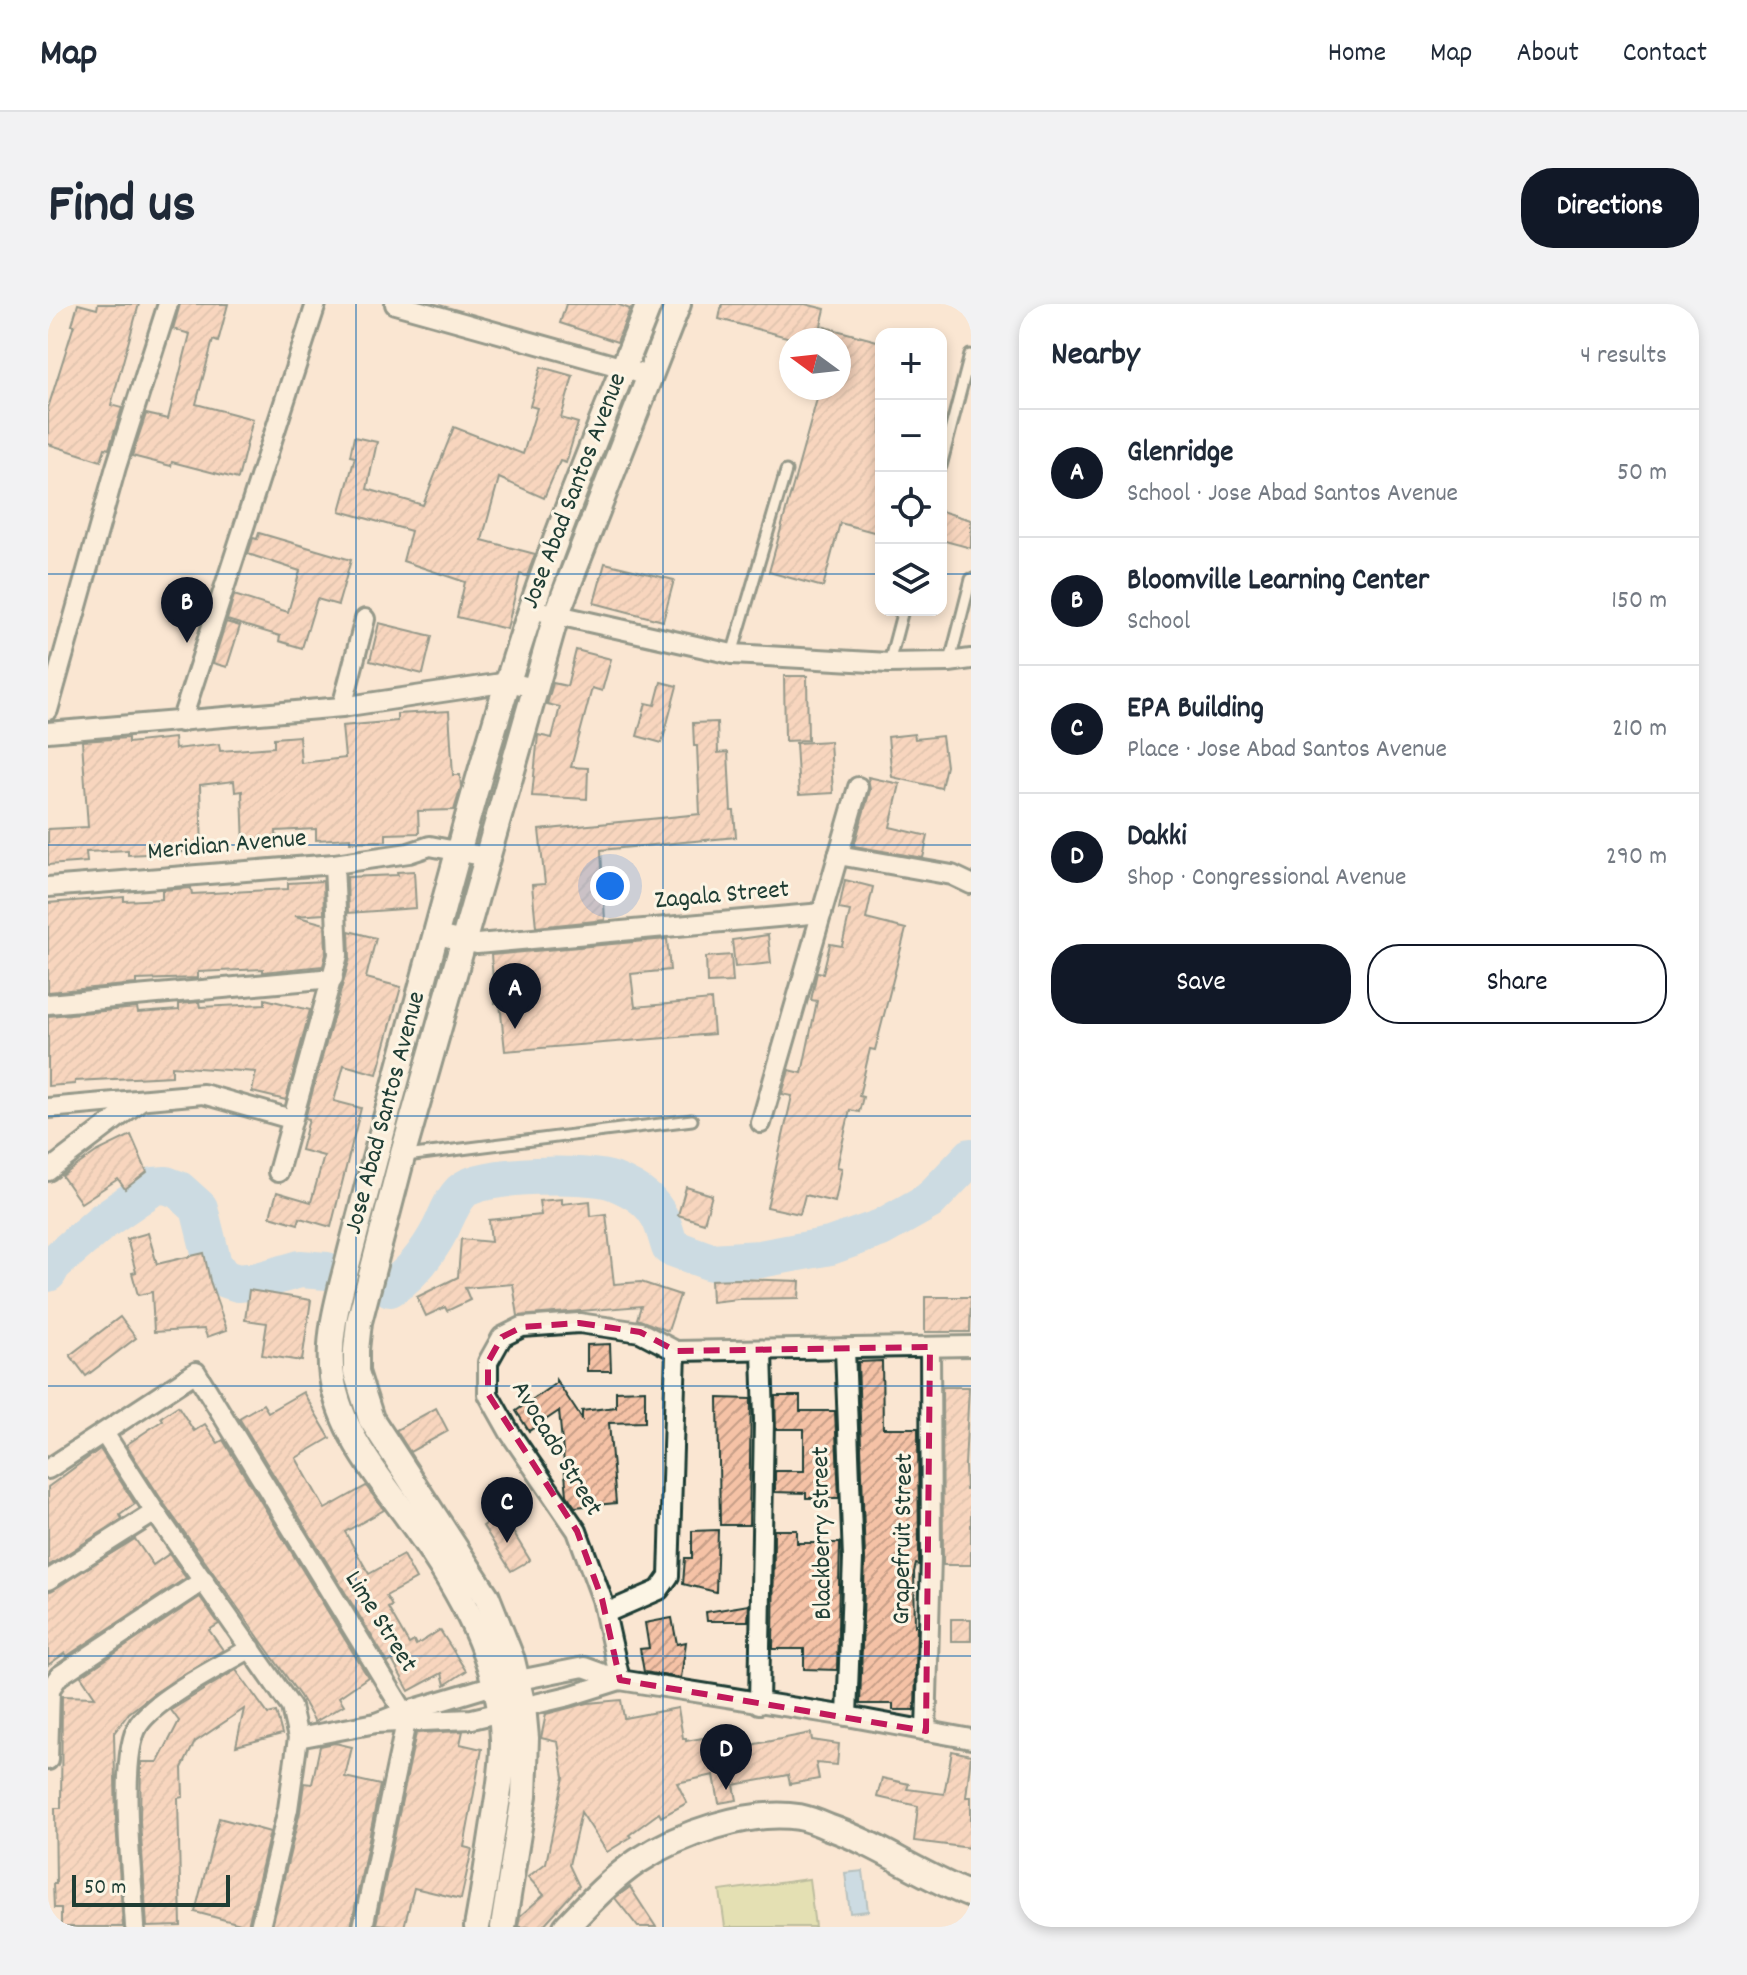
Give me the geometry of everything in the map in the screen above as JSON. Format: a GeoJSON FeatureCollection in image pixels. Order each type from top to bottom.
{"type":"FeatureCollection","features":[{"type":"Feature","properties":{"kind":"main road","name":"Jose Abad Santos Avenue"},"geometry":{"type":"LineString","coordinates":[[503,1927],[524,1796],[526,1738],[511,1708],[505,1682],[465,1604],[438,1559],[361,1452],[347,1425],[332,1376],[331,1347],[335,1315],[377,1150],[458,856],[531,609],[649,304]]}},
{"type":"Feature","properties":{"kind":"main road","name":"Jose Abad Santos Avenue"},"geometry":{"type":"LineString","coordinates":[[505,1682],[511,1657],[487,1597],[371,1419],[356,1372],[359,1322],[402,1157],[556,616],[678,304]]}},
{"type":"Feature","properties":{"kind":"main road","name":"Jose Abad Santos Avenue"},"geometry":{"type":"LineString","coordinates":[[477,1927],[503,1741],[511,1708]]}},
{"type":"Feature","properties":{"kind":"main road"},"geometry":{"type":"LineString","coordinates":[[566,1927],[636,1862],[669,1843],[739,1821],[770,1816],[800,1817],[830,1827],[944,1885],[971,1895]]}},
{"type":"Feature","properties":{"kind":"street"},"geometry":{"type":"LineString","coordinates":[[48,710],[116,467],[168,304]]}},
{"type":"Feature","properties":{"kind":"street"},"geometry":{"type":"LineString","coordinates":[[181,722],[316,304]]}},
{"type":"Feature","properties":{"kind":"street"},"geometry":{"type":"LineString","coordinates":[[395,304],[649,377]]}},
{"type":"Feature","properties":{"kind":"street"},"geometry":{"type":"LineString","coordinates":[[531,609],[732,654],[889,663],[971,659]]}},
{"type":"Feature","properties":{"kind":"street"},"geometry":{"type":"LineString","coordinates":[[342,707],[365,619]]}},
{"type":"Feature","properties":{"kind":"street"},"geometry":{"type":"LineString","coordinates":[[48,732],[342,707],[509,682],[534,688]]}},
{"type":"Feature","properties":{"kind":"street"},"geometry":{"type":"LineString","coordinates":[[761,1123],[858,787]]}},
{"type":"Feature","properties":{"kind":"street","name":"Meridian Avenue"},"geometry":{"type":"LineString","coordinates":[[48,887],[334,864],[409,853],[430,846],[486,863]]}},
{"type":"Feature","properties":{"kind":"street"},"geometry":{"type":"LineString","coordinates":[[838,855],[952,875],[971,884]]}},
{"type":"Feature","properties":{"kind":"street"},"geometry":{"type":"LineString","coordinates":[[278,1172],[338,955],[334,864]]}},
{"type":"Feature","properties":{"kind":"street","name":"Zagala Street"},"geometry":{"type":"LineString","coordinates":[[437,935],[477,944],[822,913]]}},
{"type":"Feature","properties":{"kind":"street"},"geometry":{"type":"LineString","coordinates":[[48,1004],[333,978]]}},
{"type":"Feature","properties":{"kind":"street"},"geometry":{"type":"LineString","coordinates":[[48,1108],[203,1094],[291,1119]]}},
{"type":"Feature","properties":{"kind":"street"},"geometry":{"type":"LineString","coordinates":[[48,1171],[141,1100]]}},
{"type":"Feature","properties":{"kind":"street","name":"Avocado Street"},"geometry":{"type":"LineString","coordinates":[[620,1680],[606,1613],[577,1531],[510,1433],[488,1394],[488,1362],[502,1337],[522,1327],[579,1323],[640,1332],[676,1351],[762,1352],[971,1346]]}},
{"type":"Feature","properties":{"kind":"street","name":"Grapefruit Street"},"geometry":{"type":"LineString","coordinates":[[926,1731],[931,1556],[930,1347]]}},
{"type":"Feature","properties":{"kind":"street","name":"Blackberry Street"},"geometry":{"type":"LineString","coordinates":[[845,1349],[853,1559],[847,1716]]}},
{"type":"Feature","properties":{"kind":"street"},"geometry":{"type":"LineString","coordinates":[[606,1613],[659,1590],[669,1576],[676,1351]]}},
{"type":"Feature","properties":{"kind":"street"},"geometry":{"type":"LineString","coordinates":[[759,1704],[764,1420],[762,1352]]}},
{"type":"Feature","properties":{"kind":"street","name":"Lime Street"},"geometry":{"type":"LineString","coordinates":[[104,1433],[196,1372],[405,1717]]}},
{"type":"Feature","properties":{"kind":"street"},"geometry":{"type":"LineString","coordinates":[[48,1469],[104,1433],[155,1512],[291,1707],[298,1738],[288,1809],[260,1927]]}},
{"type":"Feature","properties":{"kind":"street"},"geometry":{"type":"LineString","coordinates":[[48,1580],[155,1512]]}},
{"type":"Feature","properties":{"kind":"street"},"geometry":{"type":"LineString","coordinates":[[48,1760],[50,1689],[59,1676],[204,1580]]}},
{"type":"Feature","properties":{"kind":"street"},"geometry":{"type":"LineString","coordinates":[[135,1927],[129,1799],[130,1746],[138,1726],[154,1708],[251,1648]]}},
{"type":"Feature","properties":{"kind":"street"},"geometry":{"type":"LineString","coordinates":[[298,1738],[405,1717],[505,1682],[584,1667],[620,1680],[971,1739]]}},
{"type":"Feature","properties":{"kind":"street"},"geometry":{"type":"LineString","coordinates":[[405,1717],[472,1719],[569,1696],[620,1680]]}},
{"type":"Feature","properties":{"kind":"street"},"geometry":{"type":"LineString","coordinates":[[363,1927],[405,1717]]}},
{"type":"Feature","properties":{"kind":"lane"},"geometry":{"type":"LineString","coordinates":[[947,443],[970,355]]}},
{"type":"Feature","properties":{"kind":"lane"},"geometry":{"type":"LineString","coordinates":[[732,654],[786,471]]}},
{"type":"Feature","properties":{"kind":"lane"},"geometry":{"type":"LineString","coordinates":[[949,662],[971,579]]}},
{"type":"Feature","properties":{"kind":"lane"},"geometry":{"type":"LineString","coordinates":[[889,663],[901,616]]}},
{"type":"Feature","properties":{"kind":"lane"},"geometry":{"type":"LineString","coordinates":[[377,1150],[402,1157],[692,1120]]}},
{"type":"Feature","properties":{"kind":"highlighted area"},"geometry":{"type":"Polygon","coordinates":[[[579,1323],[640,1332],[676,1351],[930,1347],[926,1731],[620,1680],[602,1599],[577,1531],[488,1394],[488,1362],[502,1337],[522,1327],[579,1323]]]}},
{"type":"Feature","properties":{"kind":"green space"},"geometry":{"type":"Polygon","coordinates":[[[809,1879],[815,1927],[725,1927],[720,1891],[809,1879]]]}},
{"type":"Feature","properties":{"kind":"water"},"geometry":{"type":"Polygon","coordinates":[[[863,1871],[868,1911],[850,1913],[845,1873],[863,1871]]]}},
{"type":"Feature","properties":{"kind":"building"},"geometry":{"type":"Polygon","coordinates":[[[78,304],[97,309],[98,304],[139,304],[111,405],[122,408],[109,449],[105,448],[101,461],[48,444],[48,408],[78,304]]]}},
{"type":"Feature","properties":{"kind":"building"},"geometry":{"type":"Polygon","coordinates":[[[180,304],[228,304],[218,342],[213,340],[196,404],[253,419],[238,479],[172,462],[171,466],[132,456],[146,414],[168,419],[190,334],[173,329],[180,304]]]}},
{"type":"Feature","properties":{"kind":"building"},"geometry":{"type":"Polygon","coordinates":[[[566,304],[617,304],[630,309],[617,342],[560,323],[566,304]]]}},
{"type":"Feature","properties":{"kind":"building"},"geometry":{"type":"Polygon","coordinates":[[[722,304],[805,304],[825,309],[821,326],[828,328],[779,328],[779,335],[719,319],[722,304]]]}},
{"type":"Feature","properties":{"kind":"building"},"geometry":{"type":"Polygon","coordinates":[[[851,334],[875,340],[875,532],[840,523],[823,587],[769,572],[817,400],[851,400],[851,334]]]}},
{"type":"Feature","properties":{"kind":"building"},"geometry":{"type":"Polygon","coordinates":[[[541,367],[573,376],[561,418],[578,423],[566,463],[560,461],[544,498],[499,478],[482,540],[535,554],[527,576],[520,574],[507,629],[457,617],[465,582],[403,561],[411,531],[340,511],[355,457],[350,456],[354,437],[377,442],[367,489],[423,505],[454,427],[523,454],[537,408],[530,406],[541,367]]]}},
{"type":"Feature","properties":{"kind":"building"},"geometry":{"type":"Polygon","coordinates":[[[947,513],[971,520],[971,548],[947,542],[947,513]]]}},
{"type":"Feature","properties":{"kind":"building"},"geometry":{"type":"Polygon","coordinates":[[[259,533],[351,560],[338,605],[317,599],[302,648],[279,641],[280,636],[227,620],[234,595],[288,612],[300,571],[248,554],[253,538],[257,539],[259,533]]]}},
{"type":"Feature","properties":{"kind":"building"},"geometry":{"type":"Polygon","coordinates":[[[605,563],[674,580],[663,621],[594,603],[605,563]]]}},
{"type":"Feature","properties":{"kind":"building"},"geometry":{"type":"Polygon","coordinates":[[[226,622],[240,626],[227,667],[213,663],[226,622]]]}},
{"type":"Feature","properties":{"kind":"building"},"geometry":{"type":"Polygon","coordinates":[[[379,623],[432,636],[423,674],[370,661],[379,623]]]}},
{"type":"Feature","properties":{"kind":"building"},"geometry":{"type":"Polygon","coordinates":[[[576,650],[611,659],[602,691],[592,688],[571,767],[588,768],[587,799],[532,796],[538,735],[552,738],[560,707],[547,704],[553,683],[567,686],[576,650]]]}},
{"type":"Feature","properties":{"kind":"building"},"geometry":{"type":"Polygon","coordinates":[[[784,676],[807,676],[808,740],[785,741],[784,676]]]}},
{"type":"Feature","properties":{"kind":"building"},"geometry":{"type":"Polygon","coordinates":[[[661,682],[677,686],[662,743],[637,736],[646,703],[655,705],[661,682]]]}},
{"type":"Feature","properties":{"kind":"building"},"geometry":{"type":"Polygon","coordinates":[[[449,711],[453,775],[460,775],[461,787],[454,810],[418,811],[419,833],[386,834],[386,841],[350,842],[350,838],[316,840],[316,829],[276,831],[277,847],[244,848],[242,791],[235,792],[234,781],[200,785],[202,851],[128,855],[128,850],[86,852],[87,862],[48,865],[48,829],[88,827],[82,741],[128,738],[128,743],[174,738],[175,749],[219,744],[220,751],[274,747],[274,738],[299,736],[301,763],[345,758],[342,726],[397,721],[397,714],[449,711]]]}},
{"type":"Feature","properties":{"kind":"building"},"geometry":{"type":"Polygon","coordinates":[[[717,722],[718,753],[728,752],[731,811],[734,811],[736,837],[601,850],[605,920],[536,927],[532,885],[545,884],[539,830],[700,814],[693,723],[717,722]]]}},
{"type":"Feature","properties":{"kind":"building"},"geometry":{"type":"Polygon","coordinates":[[[914,734],[915,739],[942,736],[946,766],[941,788],[892,777],[888,737],[914,734]]]}},
{"type":"Feature","properties":{"kind":"building"},"geometry":{"type":"Polygon","coordinates":[[[830,741],[833,793],[799,795],[796,743],[830,741]]]}},
{"type":"Feature","properties":{"kind":"building"},"geometry":{"type":"Polygon","coordinates":[[[868,777],[900,784],[890,827],[928,836],[923,858],[854,846],[870,790],[868,777]]]}},
{"type":"Feature","properties":{"kind":"building"},"geometry":{"type":"Polygon","coordinates":[[[414,871],[416,908],[348,913],[347,877],[398,875],[397,872],[414,871]]]}},
{"type":"Feature","properties":{"kind":"building"},"geometry":{"type":"Polygon","coordinates":[[[845,880],[873,887],[866,919],[906,929],[875,1050],[870,1049],[859,1096],[863,1097],[859,1112],[850,1110],[837,1167],[842,1168],[835,1202],[805,1195],[800,1214],[767,1207],[792,1096],[782,1094],[789,1070],[802,1073],[817,1001],[811,1000],[817,972],[823,973],[830,944],[842,946],[850,911],[839,909],[845,880]]]}},
{"type":"Feature","properties":{"kind":"building"},"geometry":{"type":"Polygon","coordinates":[[[323,881],[324,914],[295,916],[325,924],[326,954],[323,966],[263,972],[263,969],[198,972],[198,978],[136,980],[136,984],[48,992],[48,903],[124,897],[124,901],[162,899],[162,890],[191,888],[192,894],[288,889],[288,883],[323,881]]]}},
{"type":"Feature","properties":{"kind":"building"},"geometry":{"type":"Polygon","coordinates":[[[349,931],[376,938],[366,978],[401,987],[377,1074],[344,1065],[334,1101],[361,1108],[331,1227],[300,1218],[298,1224],[270,1216],[277,1192],[311,1202],[324,1156],[301,1150],[309,1119],[305,1118],[350,958],[349,931]]]}},
{"type":"Feature","properties":{"kind":"building"},"geometry":{"type":"Polygon","coordinates":[[[768,935],[771,963],[735,967],[732,940],[768,935]]]}},
{"type":"Feature","properties":{"kind":"building"},"geometry":{"type":"Polygon","coordinates":[[[667,939],[670,970],[631,974],[635,1007],[711,1000],[714,1034],[505,1051],[500,1003],[495,1003],[491,955],[667,939]]]}},
{"type":"Feature","properties":{"kind":"building"},"geometry":{"type":"Polygon","coordinates":[[[731,955],[733,982],[707,983],[706,957],[731,955]]]}},
{"type":"Feature","properties":{"kind":"building"},"geometry":{"type":"Polygon","coordinates":[[[265,999],[310,1010],[286,1100],[252,1092],[256,1072],[172,1066],[172,1076],[75,1081],[75,1084],[48,1086],[48,1016],[137,1008],[138,1013],[179,1010],[179,1004],[199,1002],[200,1007],[265,1004],[265,999]]]}},
{"type":"Feature","properties":{"kind":"building"},"geometry":{"type":"Polygon","coordinates":[[[131,1135],[147,1172],[125,1189],[118,1179],[81,1203],[62,1176],[96,1152],[131,1135]]]}},
{"type":"Feature","properties":{"kind":"building"},"geometry":{"type":"Polygon","coordinates":[[[686,1187],[712,1195],[704,1223],[678,1215],[686,1187]]]}},
{"type":"Feature","properties":{"kind":"building"},"geometry":{"type":"Polygon","coordinates":[[[562,1199],[562,1204],[590,1201],[591,1216],[606,1214],[614,1284],[641,1282],[680,1295],[668,1331],[637,1319],[641,1306],[518,1316],[513,1284],[465,1288],[470,1300],[447,1311],[445,1307],[426,1316],[417,1297],[458,1277],[461,1239],[491,1242],[489,1220],[541,1215],[539,1201],[562,1199]]]}},
{"type":"Feature","properties":{"kind":"building"},"geometry":{"type":"Polygon","coordinates":[[[148,1233],[157,1264],[204,1253],[227,1330],[207,1337],[204,1329],[154,1332],[152,1292],[138,1295],[132,1273],[136,1272],[127,1239],[148,1233]]]}},
{"type":"Feature","properties":{"kind":"building"},"geometry":{"type":"Polygon","coordinates":[[[711,1280],[800,1281],[799,1298],[712,1302],[711,1280]]]}},
{"type":"Feature","properties":{"kind":"building"},"geometry":{"type":"Polygon","coordinates":[[[249,1290],[311,1300],[302,1361],[262,1355],[267,1323],[245,1320],[249,1290]]]}},
{"type":"Feature","properties":{"kind":"building"},"geometry":{"type":"Polygon","coordinates":[[[925,1297],[971,1297],[970,1332],[925,1332],[925,1297]]]}},
{"type":"Feature","properties":{"kind":"building"},"geometry":{"type":"Polygon","coordinates":[[[120,1317],[136,1338],[86,1376],[70,1355],[120,1317]]]}},
{"type":"Feature","properties":{"kind":"building"},"geometry":{"type":"Polygon","coordinates":[[[610,1344],[611,1371],[587,1371],[587,1345],[610,1344]]]}},
{"type":"Feature","properties":{"kind":"building"},"geometry":{"type":"Polygon","coordinates":[[[882,1361],[883,1428],[918,1428],[919,1565],[916,1564],[914,1572],[917,1626],[915,1710],[893,1710],[893,1704],[860,1704],[865,1559],[858,1362],[882,1361]]]}},
{"type":"Feature","properties":{"kind":"building"},"geometry":{"type":"Polygon","coordinates":[[[556,1380],[582,1419],[582,1411],[616,1407],[616,1391],[645,1390],[645,1422],[609,1423],[616,1503],[575,1507],[567,1495],[559,1411],[529,1431],[516,1411],[556,1380]]]}},
{"type":"Feature","properties":{"kind":"building"},"geometry":{"type":"Polygon","coordinates":[[[942,1387],[969,1387],[965,1466],[966,1490],[971,1490],[971,1565],[943,1565],[942,1387]]]}},
{"type":"Feature","properties":{"kind":"building"},"geometry":{"type":"Polygon","coordinates":[[[303,1392],[330,1438],[296,1458],[325,1509],[366,1486],[384,1510],[345,1532],[369,1574],[403,1555],[416,1579],[386,1596],[392,1606],[388,1608],[409,1644],[414,1641],[416,1645],[440,1630],[466,1671],[445,1685],[442,1673],[409,1691],[392,1660],[388,1663],[239,1418],[263,1404],[268,1412],[303,1392]]]}},
{"type":"Feature","properties":{"kind":"building"},"geometry":{"type":"Polygon","coordinates":[[[775,1396],[800,1396],[800,1411],[835,1411],[839,1498],[806,1498],[806,1493],[775,1492],[775,1471],[804,1471],[804,1429],[776,1429],[775,1396]]]}},
{"type":"Feature","properties":{"kind":"building"},"geometry":{"type":"Polygon","coordinates":[[[718,1398],[751,1399],[749,1525],[720,1525],[718,1398]]]}},
{"type":"Feature","properties":{"kind":"building"},"geometry":{"type":"Polygon","coordinates":[[[178,1406],[194,1431],[205,1424],[218,1443],[223,1440],[368,1677],[339,1697],[344,1705],[315,1722],[126,1445],[178,1406]]]}},
{"type":"Feature","properties":{"kind":"building"},"geometry":{"type":"Polygon","coordinates":[[[436,1408],[448,1431],[410,1452],[396,1430],[436,1408]]]}},
{"type":"Feature","properties":{"kind":"building"},"geometry":{"type":"Polygon","coordinates":[[[100,1449],[135,1504],[120,1515],[122,1519],[48,1566],[48,1487],[100,1449]]]}},
{"type":"Feature","properties":{"kind":"building"},"geometry":{"type":"Polygon","coordinates":[[[510,1479],[519,1492],[504,1502],[495,1489],[510,1479]]]}},
{"type":"Feature","properties":{"kind":"building"},"geometry":{"type":"Polygon","coordinates":[[[502,1514],[530,1560],[511,1571],[483,1526],[502,1514]]]}},
{"type":"Feature","properties":{"kind":"building"},"geometry":{"type":"Polygon","coordinates":[[[718,1530],[716,1592],[683,1584],[685,1558],[692,1558],[692,1531],[718,1530]]]}},
{"type":"Feature","properties":{"kind":"building"},"geometry":{"type":"Polygon","coordinates":[[[774,1530],[797,1530],[797,1543],[840,1543],[837,1670],[804,1669],[804,1649],[773,1649],[774,1530]]]}},
{"type":"Feature","properties":{"kind":"building"},"geometry":{"type":"Polygon","coordinates":[[[135,1539],[153,1565],[169,1554],[186,1578],[67,1656],[65,1653],[48,1665],[48,1592],[135,1539]]]}},
{"type":"Feature","properties":{"kind":"building"},"geometry":{"type":"Polygon","coordinates":[[[200,1597],[219,1624],[209,1630],[223,1650],[153,1694],[129,1713],[114,1733],[123,1927],[61,1927],[61,1908],[54,1908],[53,1884],[56,1884],[55,1808],[61,1808],[62,1696],[95,1697],[81,1676],[200,1597]]]}},
{"type":"Feature","properties":{"kind":"building"},"geometry":{"type":"Polygon","coordinates":[[[749,1605],[748,1621],[707,1621],[706,1612],[749,1605]]]}},
{"type":"Feature","properties":{"kind":"building"},"geometry":{"type":"Polygon","coordinates":[[[672,1618],[677,1644],[686,1642],[681,1678],[644,1672],[640,1649],[649,1648],[645,1623],[672,1618]]]}},
{"type":"Feature","properties":{"kind":"building"},"geometry":{"type":"Polygon","coordinates":[[[951,1619],[971,1619],[971,1641],[951,1641],[951,1619]]]}},
{"type":"Feature","properties":{"kind":"building"},"geometry":{"type":"Polygon","coordinates":[[[236,1670],[268,1714],[276,1712],[282,1734],[236,1746],[244,1709],[195,1742],[182,1768],[183,1797],[178,1798],[181,1926],[147,1927],[140,1821],[141,1762],[158,1762],[179,1721],[171,1710],[236,1670]]]}},
{"type":"Feature","properties":{"kind":"building"},"geometry":{"type":"Polygon","coordinates":[[[621,1700],[624,1718],[678,1708],[686,1741],[736,1732],[738,1743],[749,1741],[750,1745],[811,1733],[812,1740],[839,1744],[837,1765],[816,1763],[819,1779],[790,1784],[788,1775],[734,1785],[737,1800],[719,1803],[714,1775],[677,1783],[687,1803],[661,1817],[659,1813],[629,1835],[631,1837],[607,1852],[581,1812],[569,1865],[579,1886],[542,1927],[518,1927],[520,1916],[544,1895],[528,1877],[546,1863],[564,1777],[558,1742],[541,1738],[546,1714],[588,1703],[621,1700]]]}},
{"type":"Feature","properties":{"kind":"building"},"geometry":{"type":"Polygon","coordinates":[[[463,1731],[460,1744],[482,1749],[464,1847],[472,1849],[461,1899],[414,1888],[404,1927],[376,1924],[416,1733],[463,1731]]]}},
{"type":"Feature","properties":{"kind":"building"},"geometry":{"type":"Polygon","coordinates":[[[335,1743],[352,1747],[345,1777],[380,1785],[351,1927],[272,1927],[304,1783],[312,1784],[320,1746],[335,1743]]]}},
{"type":"Feature","properties":{"kind":"building"},"geometry":{"type":"Polygon","coordinates":[[[952,1751],[971,1755],[966,1797],[971,1797],[971,1848],[914,1841],[918,1806],[877,1797],[882,1778],[909,1784],[907,1789],[944,1794],[952,1751]]]}},
{"type":"Feature","properties":{"kind":"building"},"geometry":{"type":"Polygon","coordinates":[[[219,1818],[270,1832],[248,1926],[195,1912],[219,1818]]]}},
{"type":"Feature","properties":{"kind":"building"},"geometry":{"type":"Polygon","coordinates":[[[630,1887],[656,1927],[638,1927],[615,1898],[630,1887]]]}},
{"type":"Feature","properties":{"kind":"waterway"},"geometry":{"type":"LineString","coordinates":[[390,1288],[406,1276],[425,1253],[462,1191],[490,1181],[560,1175],[613,1181],[642,1196],[655,1209],[670,1247],[711,1262],[760,1259],[830,1246],[881,1228],[929,1201],[971,1157]]}},
{"type":"Feature","properties":{"kind":"waterway"},"geometry":{"type":"LineString","coordinates":[[48,1273],[53,1264],[103,1221],[154,1186],[166,1185],[179,1190],[199,1208],[213,1264],[223,1278],[238,1283],[258,1281],[300,1269],[327,1271]]}},
{"type":"Feature","properties":{"kind":"place","name":"Bloomville Learning Center"},"geometry":{"type":"Point","coordinates":[187,643]}},
{"type":"Feature","properties":{"kind":"place","name":"Glenridge"},"geometry":{"type":"Point","coordinates":[515,1029]}},
{"type":"Feature","properties":{"kind":"place","name":"EPA Building"},"geometry":{"type":"Point","coordinates":[507,1543]}},
{"type":"Feature","properties":{"kind":"place","name":"Dakki"},"geometry":{"type":"Point","coordinates":[726,1790]}}]}
